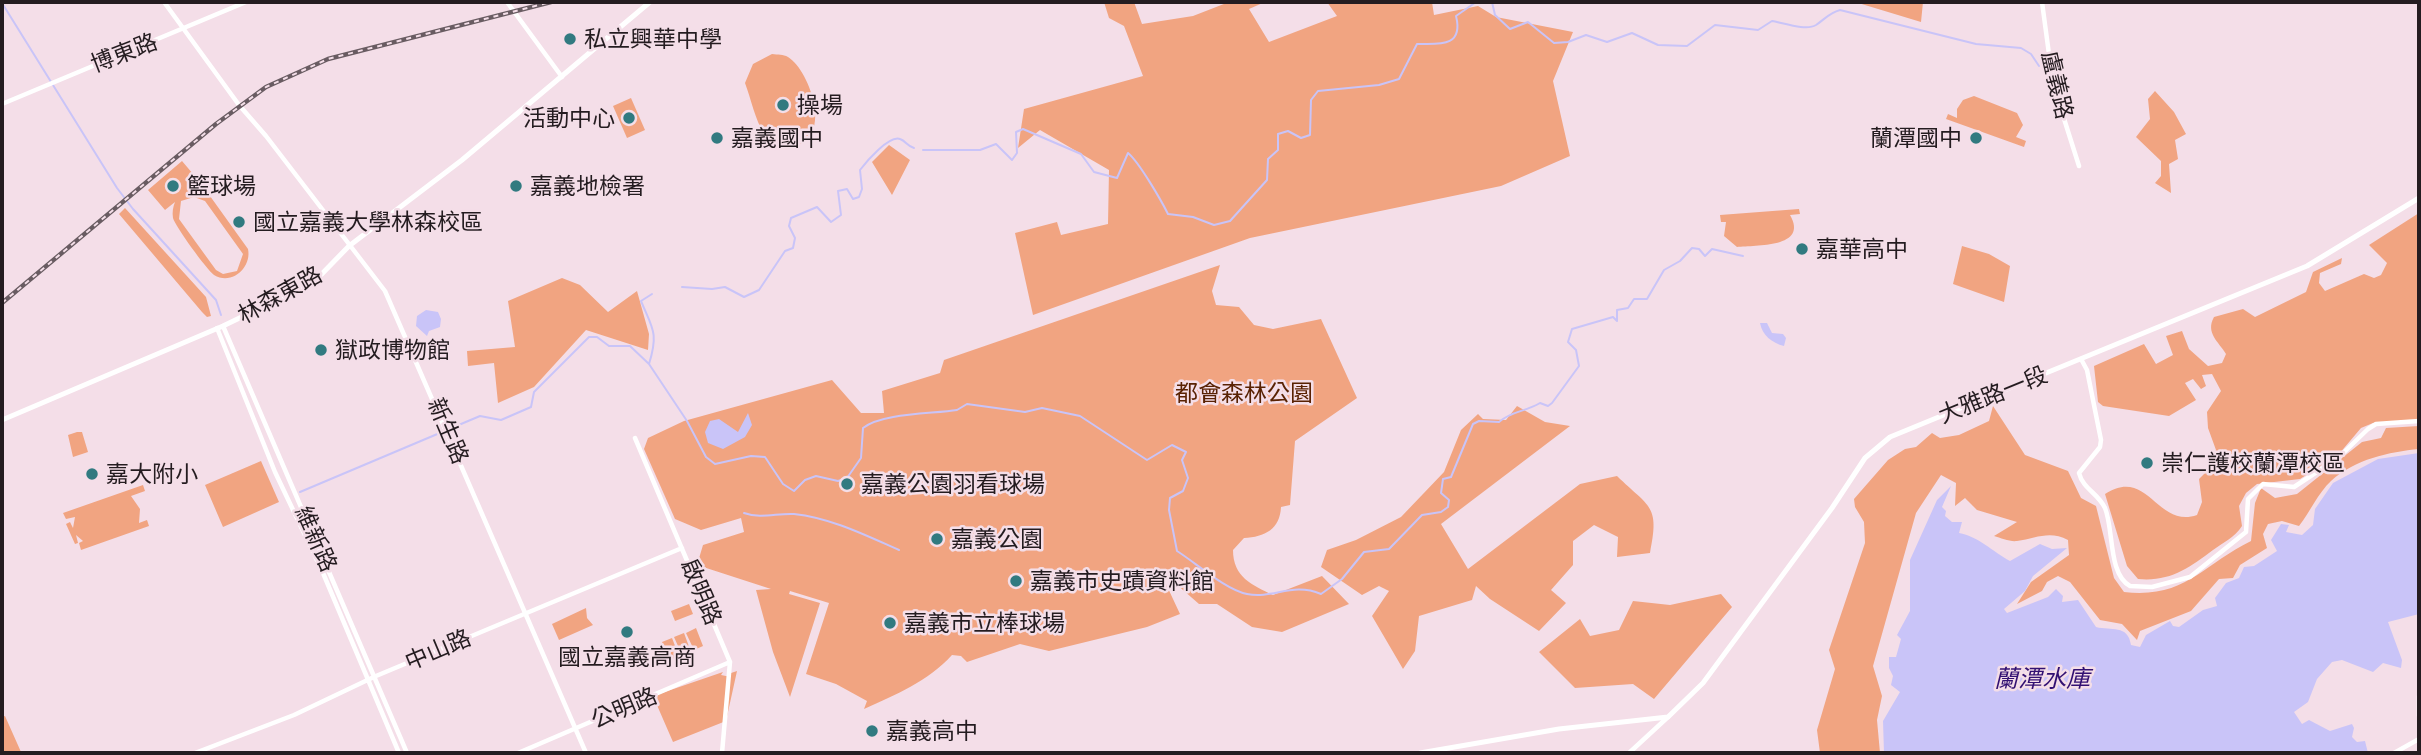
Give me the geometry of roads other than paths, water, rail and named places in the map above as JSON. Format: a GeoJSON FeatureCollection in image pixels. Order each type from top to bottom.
{"type":"FeatureCollection","features":[{"type":"Feature","properties":{"kind":"main road","name":"林森東路"},"geometry":{"type":"LineString","coordinates":[[2,420],[220,327],[314,282],[349,246],[563,77],[650,2]]}},
{"type":"Feature","properties":{"kind":"main road","name":"大雅路一段"},"geometry":{"type":"LineString","coordinates":[[1668,718],[1703,683],[1865,458],[1890,437],[2307,266],[2419,198]]}},
{"type":"Feature","properties":{"kind":"main road"},"geometry":{"type":"LineString","coordinates":[[1420,753],[1559,729],[1668,718]]}},
{"type":"Feature","properties":{"kind":"street","name":"新生路"},"geometry":{"type":"LineString","coordinates":[[164,2],[239,105],[266,135],[385,291],[586,753]]}},
{"type":"Feature","properties":{"kind":"street","name":"博東路"},"geometry":{"type":"LineString","coordinates":[[2,104],[246,2]]}},
{"type":"Feature","properties":{"kind":"street"},"geometry":{"type":"LineString","coordinates":[[507,2],[563,77]]}},
{"type":"Feature","properties":{"kind":"street","name":"盧義路"},"geometry":{"type":"LineString","coordinates":[[2042,2],[2053,84],[2079,166]]}},
{"type":"Feature","properties":{"kind":"street","name":"維新路"},"geometry":{"type":"LineString","coordinates":[[220,327],[376,676],[407,753]]}},
{"type":"Feature","properties":{"kind":"street","name":"維新路"},"geometry":{"type":"LineString","coordinates":[[220,327],[275,472],[323,573],[399,753]]}},
{"type":"Feature","properties":{"kind":"street"},"geometry":{"type":"LineString","coordinates":[[2081,359],[2087,370],[2101,440],[2100,447],[2079,473],[2084,487],[2104,507],[2119,573],[2130,586],[2152,587],[2190,577],[2197,572],[2246,532],[2248,499],[2258,487],[2268,483],[2288,489],[2294,487],[2344,453],[2376,424],[2419,421]]}},
{"type":"Feature","properties":{"kind":"street","name":"啟明路"},"geometry":{"type":"LineString","coordinates":[[635,438],[730,662],[722,753]]}},
{"type":"Feature","properties":{"kind":"street","name":"中山路"},"geometry":{"type":"LineString","coordinates":[[195,753],[294,715],[376,676],[682,548]]}},
{"type":"Feature","properties":{"kind":"street","name":"公明路"},"geometry":{"type":"LineString","coordinates":[[518,753],[730,662]]}},
{"type":"Feature","properties":{"kind":"street"},"geometry":{"type":"LineString","coordinates":[[2419,696],[2419,716]]}},
{"type":"Feature","properties":{"kind":"street"},"geometry":{"type":"LineString","coordinates":[[1629,753],[1668,718]]}},
{"type":"Feature","properties":{"kind":"street"},"geometry":{"type":"LineString","coordinates":[[2394,753],[2419,739]]}},
{"type":"Feature","properties":{"kind":"water"},"geometry":{"type":"Polygon","coordinates":[[[426,310],[438,312],[441,319],[440,327],[429,331],[427,336],[416,326],[417,316],[426,310]]]}},
{"type":"Feature","properties":{"kind":"water"},"geometry":{"type":"Polygon","coordinates":[[[1760,323],[1767,323],[1772,333],[1783,334],[1786,338],[1784,346],[1768,338],[1760,323]]]}},
{"type":"Feature","properties":{"kind":"water"},"geometry":{"type":"Polygon","coordinates":[[[748,413],[752,425],[745,437],[723,449],[708,443],[705,432],[710,421],[719,419],[738,432],[748,413]]]}},
{"type":"Feature","properties":{"kind":"water","name":"蘭潭水庫"},"geometry":{"type":"Polygon","coordinates":[[[2419,453],[2419,614],[2388,622],[2402,660],[2401,668],[2383,663],[2373,672],[2342,660],[2332,662],[2317,679],[2308,702],[2294,712],[2302,724],[2309,720],[2330,731],[2352,724],[2352,737],[2357,742],[2365,741],[2368,753],[1884,753],[1883,721],[1900,692],[1891,685],[1893,676],[1889,668],[1889,657],[1896,657],[1901,639],[1897,635],[1910,611],[1910,560],[1937,500],[1951,486],[1942,507],[1946,511],[1945,516],[1952,522],[1962,522],[1959,533],[1979,541],[2010,561],[2040,544],[2052,549],[2067,548],[2033,576],[2025,591],[2004,609],[2007,613],[2048,597],[2056,589],[2063,596],[2062,602],[2078,600],[2096,627],[2123,631],[2131,645],[2140,647],[2146,635],[2170,621],[2173,626],[2179,627],[2203,610],[2217,606],[2215,598],[2226,583],[2239,578],[2244,567],[2254,566],[2277,551],[2271,540],[2281,524],[2289,525],[2286,532],[2302,535],[2313,525],[2315,509],[2333,483],[2378,459],[2419,453]]]}},
{"type":"Feature","properties":{"kind":"waterway"},"geometry":{"type":"LineString","coordinates":[[923,150],[980,150],[996,144],[1012,160],[1017,153],[1016,132],[1023,129],[1081,154],[1094,172],[1117,178],[1128,153],[1144,173],[1168,214],[1193,217],[1214,225],[1230,221],[1267,180],[1268,159],[1278,150],[1278,134],[1288,131],[1301,138],[1310,135],[1311,100],[1318,91],[1379,85],[1399,79],[1417,44],[1441,44],[1453,39],[1456,34],[1456,16],[1476,2]]}},
{"type":"Feature","properties":{"kind":"waterway"},"geometry":{"type":"LineString","coordinates":[[1492,2],[1495,15],[1510,29],[1528,22],[1554,43],[1568,42],[1586,35],[1607,42],[1632,33],[1658,45],[1687,46],[1715,25],[1758,30],[1772,21],[1812,27],[1840,10],[1976,44],[2021,48],[2031,54],[2039,66]]}},
{"type":"Feature","properties":{"kind":"waterway"},"geometry":{"type":"LineString","coordinates":[[2,3],[117,188],[216,300],[221,315]]}},
{"type":"Feature","properties":{"kind":"waterway"},"geometry":{"type":"LineString","coordinates":[[682,287],[725,287],[744,297],[759,290],[785,251],[793,248],[795,238],[789,226],[791,218],[817,207],[831,222],[841,215],[838,191],[847,189],[853,199],[859,197],[862,189],[860,170],[878,150],[895,139],[900,139],[914,148]]}},
{"type":"Feature","properties":{"kind":"waterway"},"geometry":{"type":"LineString","coordinates":[[300,492],[480,416],[501,420],[531,407],[534,392],[589,337],[597,337],[609,346],[630,346],[649,364],[687,421],[706,457],[715,464],[751,456],[765,457],[783,484],[794,491],[805,480],[816,476],[838,481],[847,478],[861,458],[863,428],[871,423],[894,417],[957,410],[967,404],[1025,412],[1042,408],[1080,416],[1147,460],[1172,445],[1186,452],[1182,460],[1188,478],[1183,491],[1170,498],[1169,510],[1177,551],[1221,582],[1247,594],[1292,590],[1321,594],[1342,579],[1364,552],[1389,549],[1422,515],[1441,512],[1448,507],[1449,500],[1441,493],[1443,479],[1451,477],[1473,424],[1479,421],[1499,422],[1540,403],[1548,406],[1552,403],[1579,366],[1576,350],[1568,342],[1572,329],[1613,317],[1617,321],[1617,310],[1628,308],[1634,299],[1647,299],[1664,270],[1680,261],[1692,248],[1699,249],[1705,256],[1712,249],[1743,256]]}},
{"type":"Feature","properties":{"kind":"waterway"},"geometry":{"type":"LineString","coordinates":[[649,364],[654,337],[641,301],[652,294]]}},
{"type":"Feature","properties":{"kind":"waterway"},"geometry":{"type":"LineString","coordinates":[[744,513],[763,516],[794,514],[821,519],[899,550]]}},
{"type":"Feature","properties":{"kind":"railway"},"geometry":{"type":"LineString","coordinates":[[2,303],[216,124],[266,87],[328,59],[551,2]]}},
{"type":"Feature","properties":{"kind":"place","name":"私立興華中學"},"geometry":{"type":"Point","coordinates":[570,39]}},
{"type":"Feature","properties":{"kind":"place","name":"操場"},"geometry":{"type":"Point","coordinates":[783,105]}},
{"type":"Feature","properties":{"kind":"place","name":"活動中心"},"geometry":{"type":"Point","coordinates":[629,118]}},
{"type":"Feature","properties":{"kind":"place","name":"嘉義國中"},"geometry":{"type":"Point","coordinates":[717,138]}},
{"type":"Feature","properties":{"kind":"place","name":"蘭潭國中"},"geometry":{"type":"Point","coordinates":[1976,138]}},
{"type":"Feature","properties":{"kind":"place","name":"籃球場"},"geometry":{"type":"Point","coordinates":[173,186]}},
{"type":"Feature","properties":{"kind":"place","name":"嘉義地檢署"},"geometry":{"type":"Point","coordinates":[516,186]}},
{"type":"Feature","properties":{"kind":"place","name":"國立嘉義大學林森校區"},"geometry":{"type":"Point","coordinates":[239,222]}},
{"type":"Feature","properties":{"kind":"place","name":"嘉華高中"},"geometry":{"type":"Point","coordinates":[1802,249]}},
{"type":"Feature","properties":{"kind":"place","name":"獄政博物館"},"geometry":{"type":"Point","coordinates":[321,350]}},
{"type":"Feature","properties":{"kind":"place","name":"崇仁護校蘭潭校區"},"geometry":{"type":"Point","coordinates":[2147,463]}},
{"type":"Feature","properties":{"kind":"place","name":"嘉大附小"},"geometry":{"type":"Point","coordinates":[92,474]}},
{"type":"Feature","properties":{"kind":"place","name":"嘉義公園羽看球場"},"geometry":{"type":"Point","coordinates":[847,484]}},
{"type":"Feature","properties":{"kind":"place","name":"嘉義公園"},"geometry":{"type":"Point","coordinates":[937,539]}},
{"type":"Feature","properties":{"kind":"place","name":"嘉義市史蹟資料館"},"geometry":{"type":"Point","coordinates":[1016,581]}},
{"type":"Feature","properties":{"kind":"place","name":"嘉義市立棒球場"},"geometry":{"type":"Point","coordinates":[890,623]}},
{"type":"Feature","properties":{"kind":"place","name":"國立嘉義高商"},"geometry":{"type":"Point","coordinates":[627,632]}},
{"type":"Feature","properties":{"kind":"place","name":"嘉義高中"},"geometry":{"type":"Point","coordinates":[872,731]}},
{"type":"Feature","properties":{"kind":"park label","name":"都會森林公園"},"geometry":{"type":"Point","coordinates":[1244,393]}}]}
